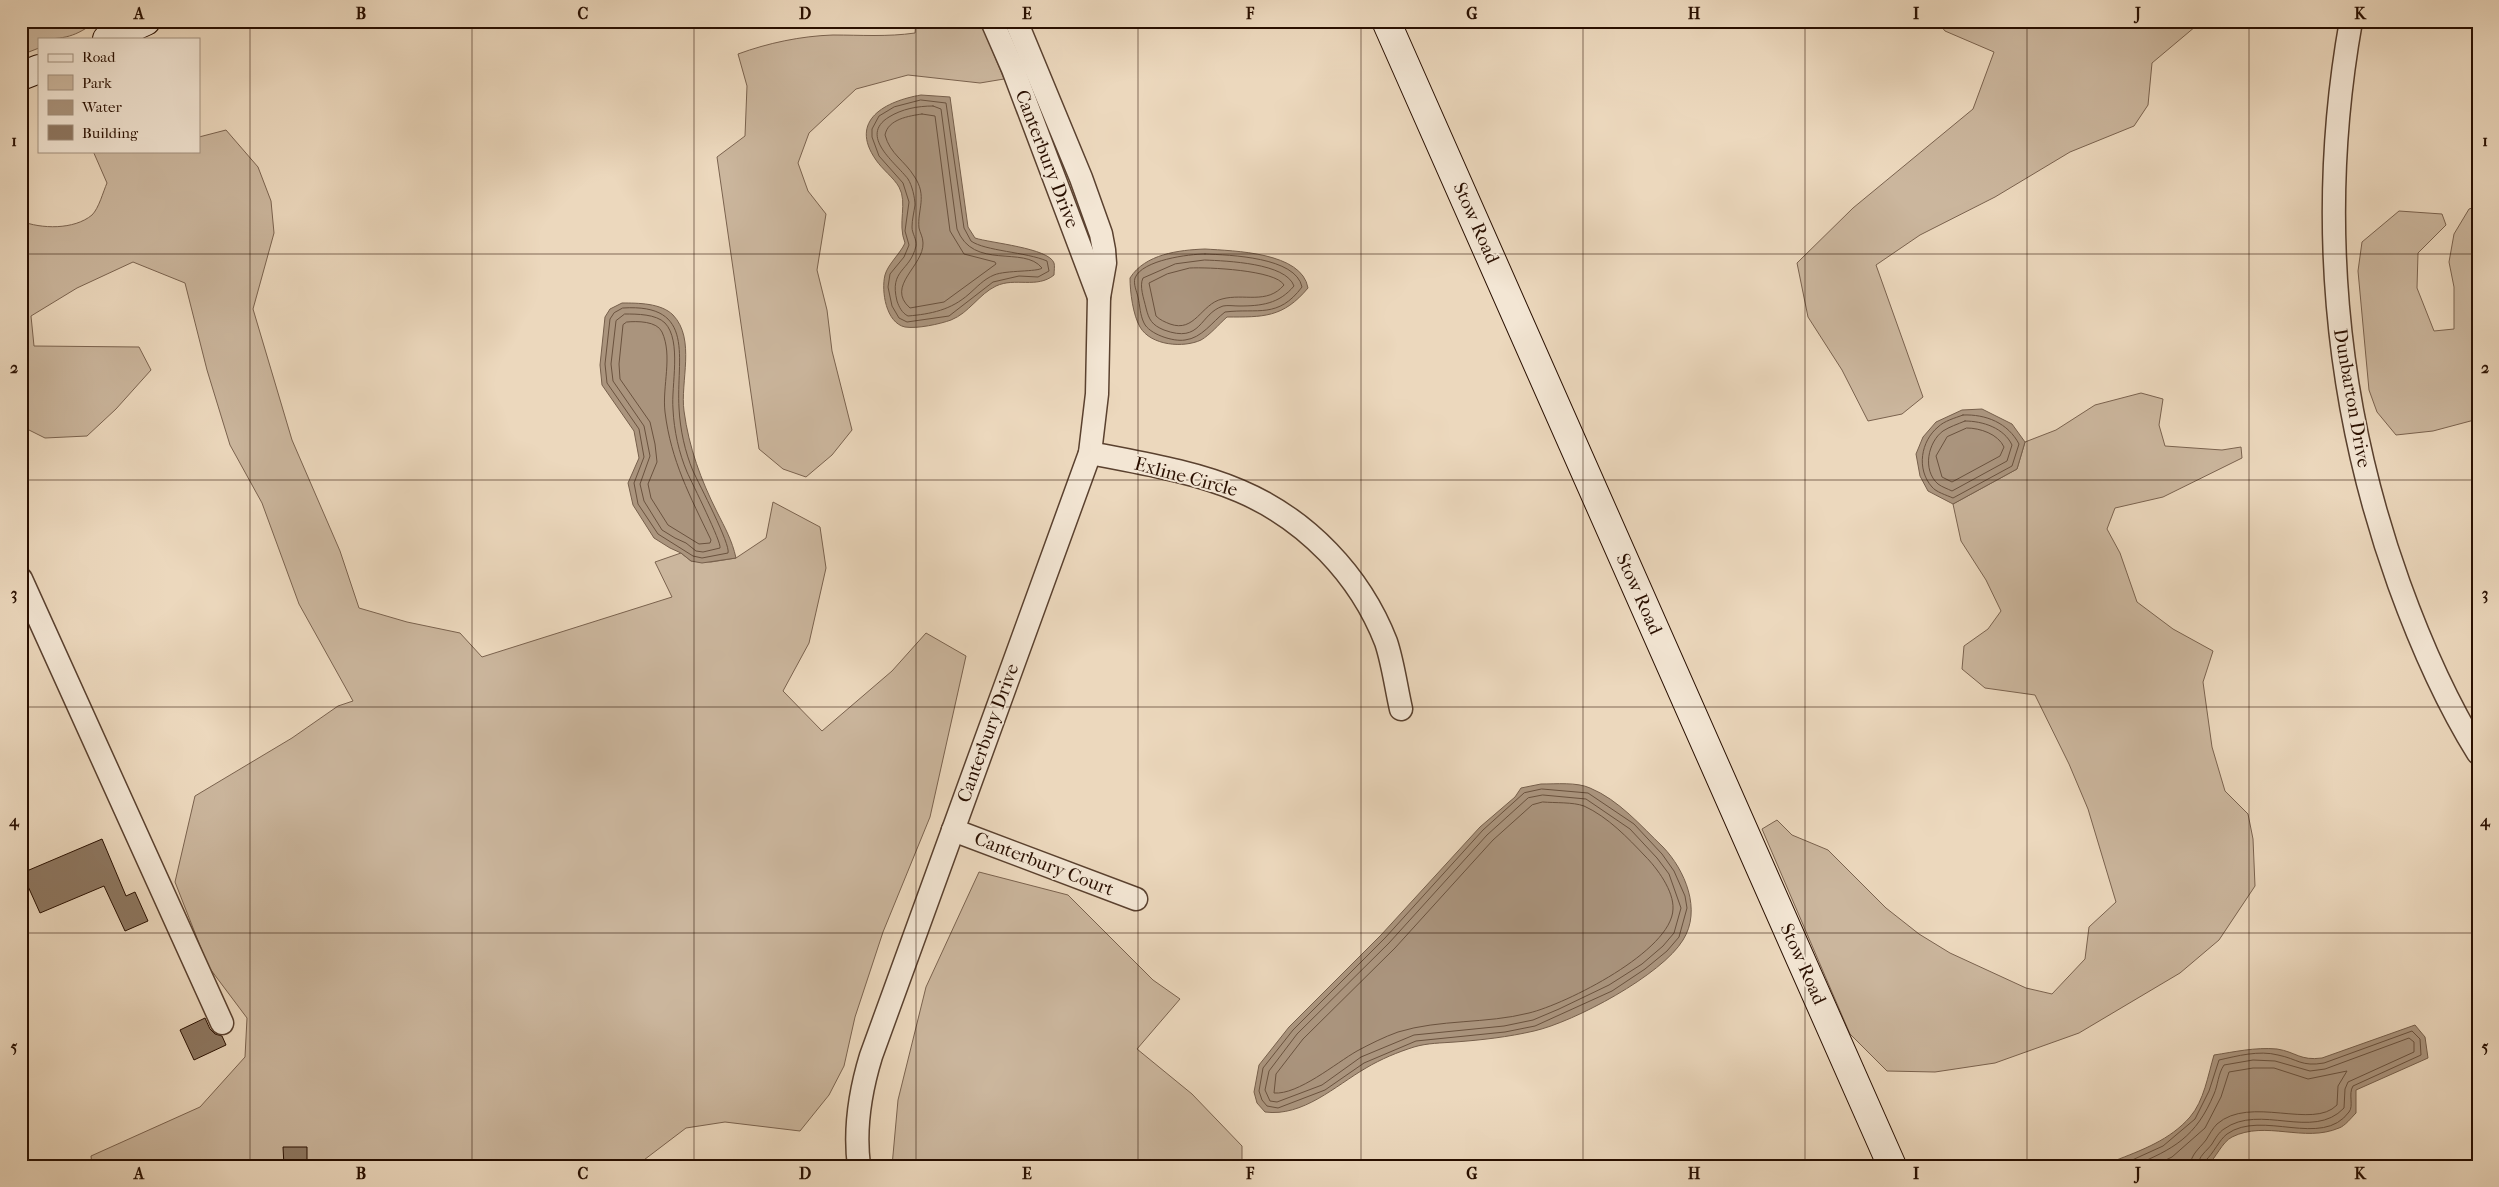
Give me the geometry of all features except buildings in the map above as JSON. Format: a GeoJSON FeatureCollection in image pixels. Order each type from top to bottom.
{"type":"FeatureCollection","features":[{"type":"Feature","properties":{"kind":"street"},"geometry":{"type":"LineString","coordinates":[[109,38],[146,21]]}},
{"type":"Feature","properties":{"kind":"street","name":"Canterbury Drive"},"geometry":{"type":"LineString","coordinates":[[992,21],[1058,186],[1099,297]]}},
{"type":"Feature","properties":{"kind":"street","name":"Canterbury Drive"},"geometry":{"type":"LineString","coordinates":[[859,1166],[857,1132],[864,1080],[1090,454],[1097,394],[1099,297],[1105,263],[1104,250],[1101,234],[1081,178],[1016,21]]}},
{"type":"Feature","properties":{"kind":"street","name":"Stow Road"},"geometry":{"type":"LineString","coordinates":[[1386,21],[1892,1166]]}},
{"type":"Feature","properties":{"kind":"street","name":"Dunbarton Drive"},"geometry":{"type":"LineString","coordinates":[[2351,21],[2345,52],[2334,176],[2334,280],[2344,376],[2361,460],[2384,541],[2410,615],[2436,674],[2478,753]]}},
{"type":"Feature","properties":{"kind":"street"},"geometry":{"type":"LineString","coordinates":[[21,76],[38,69]]}},
{"type":"Feature","properties":{"kind":"street"},"geometry":{"type":"LineString","coordinates":[[1019,86],[1041,78]]}},
{"type":"Feature","properties":{"kind":"street"},"geometry":{"type":"LineString","coordinates":[[1058,186],[1081,178]]}},
{"type":"Feature","properties":{"kind":"street","name":"Exline Circle"},"geometry":{"type":"LineString","coordinates":[[1090,454],[1160,467],[1233,488],[1262,502],[1314,537],[1353,580],[1373,615],[1386,644],[1401,709]]}},
{"type":"Feature","properties":{"kind":"street"},"geometry":{"type":"LineString","coordinates":[[21,579],[222,1023]]}},
{"type":"Feature","properties":{"kind":"street","name":"Canterbury Court"},"geometry":{"type":"LineString","coordinates":[[953,830],[1136,899]]}},
{"type":"Feature","properties":{"kind":"green space"},"geometry":{"type":"Polygon","coordinates":[[[21,21],[96,21],[76,34],[56,38],[38,38],[38,48],[21,55],[21,21]]]}},
{"type":"Feature","properties":{"kind":"green space"},"geometry":{"type":"Polygon","coordinates":[[[916,21],[980,21],[1004,79],[980,83],[908,75],[856,89],[809,133],[798,163],[808,191],[826,214],[817,270],[827,310],[832,351],[852,430],[832,455],[806,477],[783,469],[759,449],[717,157],[745,136],[747,86],[738,54],[773,43],[809,37],[915,33],[916,21]]]}},
{"type":"Feature","properties":{"kind":"green space"},"geometry":{"type":"Polygon","coordinates":[[[1937,21],[2202,21],[2152,63],[2148,105],[2134,126],[2070,152],[1995,197],[1920,235],[1876,265],[1923,397],[1902,414],[1868,421],[1842,370],[1808,317],[1797,263],[1853,208],[1973,109],[1994,52],[1945,31],[1937,21]]]}},
{"type":"Feature","properties":{"kind":"green space"},"geometry":{"type":"Polygon","coordinates":[[[226,130],[258,167],[271,201],[274,233],[253,309],[292,440],[340,551],[359,608],[407,622],[460,633],[482,657],[672,597],[655,562],[681,553],[691,561],[711,562],[736,558],[766,538],[773,502],[820,527],[826,568],[809,643],[783,691],[822,731],[892,671],[926,633],[966,656],[930,817],[883,932],[855,1017],[844,1066],[829,1095],[800,1131],[725,1122],[686,1128],[636,1166],[92,1166],[91,1156],[200,1107],[245,1057],[247,1018],[208,966],[175,882],[195,796],[292,738],[338,706],[353,701],[299,604],[262,503],[230,445],[207,370],[185,283],[133,262],[77,288],[31,316],[34,346],[139,347],[151,370],[116,409],[87,436],[45,438],[21,426],[21,221],[38,226],[57,227],[85,220],[92,215],[99,204],[107,183],[93,152],[200,152],[200,137],[226,130]]]}},
{"type":"Feature","properties":{"kind":"green space"},"geometry":{"type":"Polygon","coordinates":[[[2478,206],[2478,419],[2433,431],[2396,435],[2377,412],[2369,390],[2358,271],[2362,242],[2399,211],[2442,214],[2446,225],[2418,253],[2417,288],[2434,331],[2454,329],[2454,287],[2449,262],[2454,234],[2469,209],[2478,206]]]}},
{"type":"Feature","properties":{"kind":"green space"},"geometry":{"type":"Polygon","coordinates":[[[2141,393],[2163,399],[2159,425],[2165,446],[2222,450],[2241,447],[2242,458],[2163,497],[2115,508],[2107,529],[2120,553],[2137,602],[2173,629],[2213,651],[2203,682],[2212,747],[2225,791],[2248,814],[2253,839],[2255,886],[2219,940],[2180,973],[2079,1033],[1995,1063],[1935,1072],[1887,1071],[1850,1034],[1762,829],[1777,820],[1792,835],[1828,850],[1886,908],[1919,934],[1950,953],[2026,988],[2052,994],[2085,959],[2089,927],[2116,902],[2088,809],[2069,764],[2035,695],[1985,688],[1962,669],[1964,646],[1988,629],[2001,611],[1986,580],[1961,541],[1953,504],[2017,469],[2025,442],[2056,430],[2095,405],[2141,393]]]}},
{"type":"Feature","properties":{"kind":"green space"},"geometry":{"type":"Polygon","coordinates":[[[979,872],[1068,895],[1153,980],[1180,999],[1137,1049],[1192,1094],[1242,1146],[1242,1166],[892,1166],[898,1100],[926,987],[979,872]]]}},
{"type":"Feature","properties":{"kind":"water"},"geometry":{"type":"Polygon","coordinates":[[[921,95],[950,97],[968,227],[975,238],[1042,253],[1054,263],[1054,275],[1040,281],[1011,282],[996,286],[963,313],[951,320],[928,326],[905,327],[893,319],[889,313],[886,306],[884,289],[885,275],[905,243],[902,228],[902,193],[897,184],[876,160],[868,146],[866,134],[869,123],[884,108],[895,102],[921,95]]]}},
{"type":"Feature","properties":{"kind":"water"},"geometry":{"type":"Polygon","coordinates":[[[1205,249],[1249,253],[1280,260],[1293,267],[1303,276],[1308,288],[1290,305],[1272,314],[1251,317],[1227,317],[1208,335],[1194,343],[1168,344],[1152,338],[1140,327],[1135,316],[1130,278],[1144,263],[1163,255],[1205,249]]]}},
{"type":"Feature","properties":{"kind":"water"},"geometry":{"type":"Polygon","coordinates":[[[622,303],[649,304],[662,308],[673,315],[680,325],[686,348],[684,411],[692,451],[711,500],[728,534],[736,558],[702,563],[691,561],[681,553],[654,538],[633,505],[628,483],[639,458],[634,431],[602,385],[600,365],[605,317],[610,309],[622,303]]]}},
{"type":"Feature","properties":{"kind":"water"},"geometry":{"type":"Polygon","coordinates":[[[1982,409],[2012,424],[2025,442],[2017,469],[1953,504],[1928,491],[1920,476],[1916,454],[1923,437],[1936,422],[1962,410],[1982,409]]]}},
{"type":"Feature","properties":{"kind":"water"},"geometry":{"type":"Polygon","coordinates":[[[1541,784],[1579,785],[1601,793],[1629,814],[1671,856],[1684,879],[1691,903],[1691,916],[1688,928],[1683,940],[1672,954],[1637,982],[1616,995],[1551,1026],[1505,1037],[1414,1047],[1372,1065],[1318,1099],[1305,1105],[1292,1110],[1265,1112],[1257,1103],[1254,1092],[1259,1065],[1289,1027],[1381,935],[1480,827],[1515,797],[1521,788],[1541,784]]]}},
{"type":"Feature","properties":{"kind":"water"},"geometry":{"type":"Polygon","coordinates":[[[2415,1025],[2425,1037],[2428,1058],[2356,1090],[2356,1113],[2341,1127],[2326,1132],[2312,1133],[2245,1132],[2228,1139],[2207,1166],[2114,1166],[2114,1161],[2165,1138],[2190,1117],[2202,1096],[2214,1055],[2245,1050],[2277,1049],[2308,1058],[2322,1058],[2415,1025]]]}}]}
